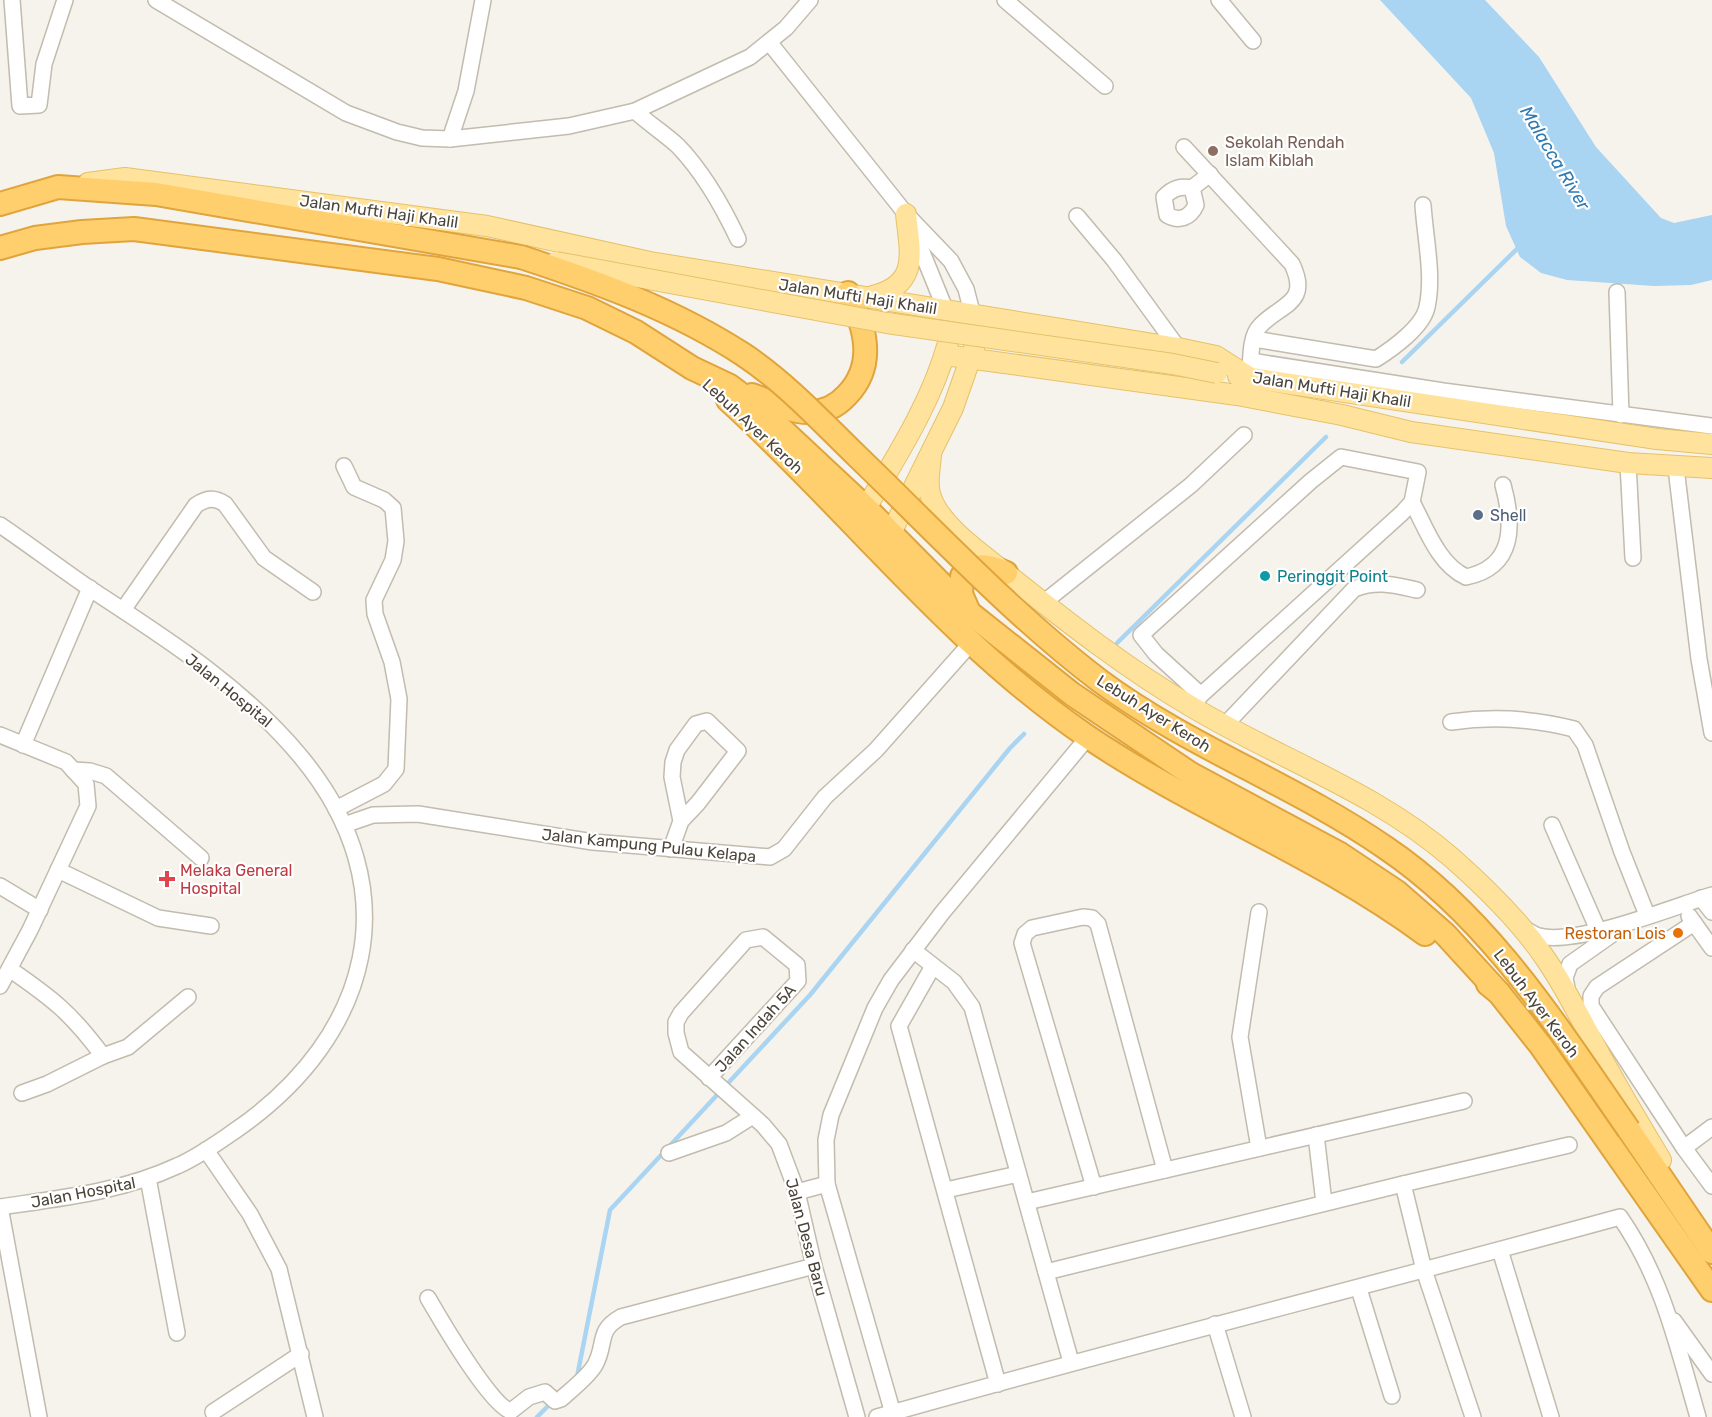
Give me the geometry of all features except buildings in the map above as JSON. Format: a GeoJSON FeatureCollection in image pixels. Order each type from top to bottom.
{"type":"FeatureCollection","features":[{"type":"Feature","properties":{"kind":"highway","name":"Lebuh Ayer Keroh"},"geometry":{"type":"LineString","coordinates":[[58,187],[156,194],[521,257],[640,298],[699,328],[748,357],[790,391],[1017,613],[1102,682],[1185,735],[1329,813],[1388,848],[1437,888],[1485,934],[1533,993],[1712,1252]]}},
{"type":"Feature","properties":{"kind":"highway","name":"Jalan Mufti Haji Khalil"},"geometry":{"type":"LineString","coordinates":[[0,204],[58,187]]}},
{"type":"Feature","properties":{"kind":"highway"},"geometry":{"type":"LineString","coordinates":[[0,248],[59,235],[134,229],[438,269],[526,288],[587,308],[626,327],[692,368],[730,386],[773,403],[808,412],[824,410],[839,404],[858,384],[867,356],[865,332],[859,313],[859,295]]}},
{"type":"Feature","properties":{"kind":"highway","name":"Lebuh Ayer Keroh"},"geometry":{"type":"LineString","coordinates":[[692,368],[775,443],[919,594],[1010,678],[1088,737],[1136,768],[1366,893],[1442,946],[1499,993],[1605,1134],[1712,1290]]}},
{"type":"Feature","properties":{"kind":"highway"},"geometry":{"type":"LineString","coordinates":[[730,386],[795,438],[971,614],[1128,734],[1209,784],[1340,854],[1397,892],[1445,934],[1499,993]]}},
{"type":"Feature","properties":{"kind":"highway"},"geometry":{"type":"LineString","coordinates":[[971,614],[961,594],[962,576],[981,565],[1006,573]]}},
{"type":"Feature","properties":{"kind":"main road","name":"Jalan Mufti Haji Khalil"},"geometry":{"type":"LineString","coordinates":[[58,187],[125,178],[208,187],[487,226],[650,262],[751,280],[859,295],[973,316],[1178,348],[1216,356],[1250,369],[1634,435],[1712,444]]}},
{"type":"Feature","properties":{"kind":"main road"},"geometry":{"type":"LineString","coordinates":[[859,295],[896,287],[904,279],[910,259],[906,214]]}},
{"type":"Feature","properties":{"kind":"main road"},"geometry":{"type":"LineString","coordinates":[[521,257],[614,271],[887,323],[1173,364],[1217,373],[1250,369]]}},
{"type":"Feature","properties":{"kind":"main road"},"geometry":{"type":"LineString","coordinates":[[866,508],[917,422],[945,355],[950,338],[946,311]]}},
{"type":"Feature","properties":{"kind":"main road"},"geometry":{"type":"LineString","coordinates":[[891,533],[931,455],[972,359],[975,341],[973,316]]}},
{"type":"Feature","properties":{"kind":"main road","name":"Jalan Mufti Haji Khalil"},"geometry":{"type":"LineString","coordinates":[[945,355],[1237,396],[1342,415],[1411,432],[1628,463],[1676,468],[1712,468]]}},
{"type":"Feature","properties":{"kind":"main road"},"geometry":{"type":"LineString","coordinates":[[931,455],[928,481],[931,498],[947,521],[977,551],[1104,649],[1197,701],[1225,725],[1365,797],[1410,826],[1450,857],[1522,928],[1546,959],[1569,997],[1662,1162],[1689,1219]]}},
{"type":"Feature","properties":{"kind":"street"},"geometry":{"type":"LineString","coordinates":[[12,0],[16,26],[15,66],[20,106],[39,105],[44,64],[65,0]]}},
{"type":"Feature","properties":{"kind":"street"},"geometry":{"type":"LineString","coordinates":[[156,0],[346,113],[370,124],[397,132],[422,138],[450,139],[569,126],[635,111],[725,70],[770,42],[810,0]]}},
{"type":"Feature","properties":{"kind":"street"},"geometry":{"type":"LineString","coordinates":[[450,139],[465,91],[483,0]]}},
{"type":"Feature","properties":{"kind":"street"},"geometry":{"type":"LineString","coordinates":[[1005,0],[1105,86]]}},
{"type":"Feature","properties":{"kind":"street"},"geometry":{"type":"LineString","coordinates":[[1219,0],[1253,41]]}},
{"type":"Feature","properties":{"kind":"street"},"geometry":{"type":"LineString","coordinates":[[770,42],[906,214],[951,261],[966,289],[973,316]]}},
{"type":"Feature","properties":{"kind":"street"},"geometry":{"type":"LineString","coordinates":[[635,111],[677,146],[701,174],[722,204],[738,239]]}},
{"type":"Feature","properties":{"kind":"street"},"geometry":{"type":"LineString","coordinates":[[1184,147],[1292,264],[1298,276],[1299,287],[1295,298],[1259,327],[1254,339],[1250,369],[1712,426]]}},
{"type":"Feature","properties":{"kind":"street"},"geometry":{"type":"LineString","coordinates":[[1192,188],[1210,174]]}},
{"type":"Feature","properties":{"kind":"street"},"geometry":{"type":"LineString","coordinates":[[1254,339],[1376,359],[1401,344],[1427,309],[1429,282],[1423,205]]}},
{"type":"Feature","properties":{"kind":"street"},"geometry":{"type":"LineString","coordinates":[[906,214],[946,311]]}},
{"type":"Feature","properties":{"kind":"street"},"geometry":{"type":"LineString","coordinates":[[1077,216],[1114,260],[1178,348]]}},
{"type":"Feature","properties":{"kind":"street"},"geometry":{"type":"LineString","coordinates":[[1617,292],[1621,415]]}},
{"type":"Feature","properties":{"kind":"street"},"geometry":{"type":"LineString","coordinates":[[1043,603],[1191,485],[1244,435]]}},
{"type":"Feature","properties":{"kind":"street"},"geometry":{"type":"LineString","coordinates":[[1341,457],[1418,472],[1412,502],[1197,701],[1141,635],[1311,481],[1341,457]]}},
{"type":"Feature","properties":{"kind":"street"},"geometry":{"type":"LineString","coordinates":[[1628,463],[1633,558]]}},
{"type":"Feature","properties":{"kind":"street"},"geometry":{"type":"LineString","coordinates":[[336,809],[384,784],[396,769],[399,699],[392,662],[375,614],[374,600],[393,560],[396,541],[393,508],[384,500],[354,487],[344,466]]}},
{"type":"Feature","properties":{"kind":"street"},"geometry":{"type":"LineString","coordinates":[[1676,468],[1699,659],[1712,733]]}},
{"type":"Feature","properties":{"kind":"street"},"geometry":{"type":"LineString","coordinates":[[1412,502],[1432,542],[1455,572],[1466,577],[1495,565],[1503,553],[1508,537],[1511,512],[1503,485]]}},
{"type":"Feature","properties":{"kind":"street"},"geometry":{"type":"LineString","coordinates":[[123,610],[196,506],[205,499],[216,498],[225,504],[264,558],[313,592]]}},
{"type":"Feature","properties":{"kind":"street","name":"Jalan Hospital"},"geometry":{"type":"LineString","coordinates":[[0,525],[216,675],[269,721],[302,758],[336,809],[363,880],[365,908],[365,933],[360,958],[334,1029],[299,1078],[255,1117],[206,1150],[129,1186],[0,1207]]}},
{"type":"Feature","properties":{"kind":"street"},"geometry":{"type":"LineString","coordinates":[[1225,725],[1354,589],[1369,583],[1386,583],[1417,590]]}},
{"type":"Feature","properties":{"kind":"street"},"geometry":{"type":"LineString","coordinates":[[23,745],[90,588]]}},
{"type":"Feature","properties":{"kind":"street","name":"Jalan Kampung Pulau Kelapa"},"geometry":{"type":"LineString","coordinates":[[344,825],[374,815],[418,814],[593,842],[770,857],[784,849],[825,797],[876,750],[971,643]]}},
{"type":"Feature","properties":{"kind":"street"},"geometry":{"type":"LineString","coordinates":[[1451,722],[1487,717],[1541,720],[1574,729],[1585,745],[1622,852],[1647,915]]}},
{"type":"Feature","properties":{"kind":"street"},"geometry":{"type":"LineString","coordinates":[[671,849],[681,821],[698,803],[738,751],[707,721],[696,724],[677,750],[673,762],[672,777],[681,821]]}},
{"type":"Feature","properties":{"kind":"street"},"geometry":{"type":"LineString","coordinates":[[0,735],[66,762],[86,784],[88,806],[11,970],[0,986]]}},
{"type":"Feature","properties":{"kind":"street"},"geometry":{"type":"LineString","coordinates":[[893,1415],[828,1184],[826,1140],[839,1090],[875,1008],[913,950],[1088,737]]}},
{"type":"Feature","properties":{"kind":"street"},"geometry":{"type":"LineString","coordinates":[[73,770],[90,771],[106,776],[201,858]]}},
{"type":"Feature","properties":{"kind":"street"},"geometry":{"type":"LineString","coordinates":[[1552,825],[1598,930]]}},
{"type":"Feature","properties":{"kind":"street"},"geometry":{"type":"LineString","coordinates":[[58,870],[158,918],[211,926]]}},
{"type":"Feature","properties":{"kind":"street"},"geometry":{"type":"LineString","coordinates":[[0,886],[40,910]]}},
{"type":"Feature","properties":{"kind":"street"},"geometry":{"type":"LineString","coordinates":[[1522,928],[1539,936],[1565,938],[1628,923],[1707,897],[1712,912]]}},
{"type":"Feature","properties":{"kind":"street"},"geometry":{"type":"LineString","coordinates":[[1681,905],[1712,948]]}},
{"type":"Feature","properties":{"kind":"street"},"geometry":{"type":"LineString","coordinates":[[1259,912],[1240,1036],[1260,1148]]}},
{"type":"Feature","properties":{"kind":"street"},"geometry":{"type":"LineString","coordinates":[[1094,1187],[1022,943],[1025,934],[1032,928],[1083,917],[1092,918],[1098,924],[1165,1170]]}},
{"type":"Feature","properties":{"kind":"street"},"geometry":{"type":"LineString","coordinates":[[1569,997],[1565,978],[1570,964],[1628,923]]}},
{"type":"Feature","properties":{"kind":"street"},"geometry":{"type":"LineString","coordinates":[[1694,923],[1597,987],[1590,996],[1591,1006],[1684,1148],[1712,1186]]}},
{"type":"Feature","properties":{"kind":"street","name":"Jalan Indah 5A"},"geometry":{"type":"LineString","coordinates":[[757,936],[763,937],[797,965],[800,975],[798,981],[711,1080],[681,1052],[676,1022],[746,940],[757,936]]}},
{"type":"Feature","properties":{"kind":"street"},"geometry":{"type":"LineString","coordinates":[[913,950],[954,982],[972,1007],[1071,1362]]}},
{"type":"Feature","properties":{"kind":"street"},"geometry":{"type":"LineString","coordinates":[[933,966],[899,1026],[998,1384]]}},
{"type":"Feature","properties":{"kind":"street"},"geometry":{"type":"LineString","coordinates":[[11,970],[55,1000],[78,1022],[103,1056]]}},
{"type":"Feature","properties":{"kind":"street"},"geometry":{"type":"LineString","coordinates":[[22,1093],[128,1047],[188,997]]}},
{"type":"Feature","properties":{"kind":"street","name":"Jalan Desa Baru"},"geometry":{"type":"LineString","coordinates":[[711,1080],[753,1116],[779,1144],[797,1192],[814,1266],[857,1417]]}},
{"type":"Feature","properties":{"kind":"street"},"geometry":{"type":"LineString","coordinates":[[1027,1202],[1464,1101]]}},
{"type":"Feature","properties":{"kind":"street"},"geometry":{"type":"LineString","coordinates":[[669,1153],[726,1133],[753,1116]]}},
{"type":"Feature","properties":{"kind":"street"},"geometry":{"type":"LineString","coordinates":[[1684,1148],[1712,1127]]}},
{"type":"Feature","properties":{"kind":"street"},"geometry":{"type":"LineString","coordinates":[[1316,1135],[1324,1203]]}},
{"type":"Feature","properties":{"kind":"street"},"geometry":{"type":"LineString","coordinates":[[1046,1272],[1569,1145]]}},
{"type":"Feature","properties":{"kind":"street"},"geometry":{"type":"LineString","coordinates":[[206,1150],[250,1214],[272,1253],[285,1285],[315,1417]]}},
{"type":"Feature","properties":{"kind":"street"},"geometry":{"type":"LineString","coordinates":[[946,1190],[1018,1174]]}},
{"type":"Feature","properties":{"kind":"street"},"geometry":{"type":"LineString","coordinates":[[148,1178],[177,1333]]}},
{"type":"Feature","properties":{"kind":"street"},"geometry":{"type":"LineString","coordinates":[[797,1192],[828,1184]]}},
{"type":"Feature","properties":{"kind":"street"},"geometry":{"type":"LineString","coordinates":[[1403,1184],[1424,1270],[1473,1417]]}},
{"type":"Feature","properties":{"kind":"street"},"geometry":{"type":"LineString","coordinates":[[0,1207],[39,1417]]}},
{"type":"Feature","properties":{"kind":"street"},"geometry":{"type":"LineString","coordinates":[[876,1417],[893,1415],[1071,1362],[1359,1288],[1620,1217],[1641,1248],[1667,1311],[1698,1417]]}},
{"type":"Feature","properties":{"kind":"street"},"geometry":{"type":"LineString","coordinates":[[1500,1250],[1551,1417]]}},
{"type":"Feature","properties":{"kind":"street"},"geometry":{"type":"LineString","coordinates":[[428,1298],[469,1365],[507,1411],[511,1411],[536,1393],[561,1400],[594,1366],[602,1334],[609,1324],[621,1317],[814,1266]]}},
{"type":"Feature","properties":{"kind":"street"},"geometry":{"type":"LineString","coordinates":[[1359,1288],[1392,1396]]}},
{"type":"Feature","properties":{"kind":"street"},"geometry":{"type":"LineString","coordinates":[[1667,1311],[1712,1374]]}},
{"type":"Feature","properties":{"kind":"street"},"geometry":{"type":"LineString","coordinates":[[1215,1324],[1243,1417]]}},
{"type":"Feature","properties":{"kind":"street"},"geometry":{"type":"LineString","coordinates":[[213,1412],[302,1354]]}},
{"type":"Feature","properties":{"kind":"water","name":"Malacca River"},"geometry":{"type":"Polygon","coordinates":[[[1380,0],[1485,0],[1539,57],[1596,147],[1661,218],[1674,223],[1712,215],[1712,280],[1691,285],[1654,286],[1567,280],[1541,273],[1520,257],[1506,226],[1494,153],[1471,98],[1380,0]]]}},
{"type":"Feature","properties":{"kind":"waterway"},"geometry":{"type":"LineString","coordinates":[[1402,362],[1520,246]]}},
{"type":"Feature","properties":{"kind":"waterway"},"geometry":{"type":"LineString","coordinates":[[1117,643],[1326,437]]}},
{"type":"Feature","properties":{"kind":"waterway"},"geometry":{"type":"LineString","coordinates":[[577,1377],[610,1210],[810,995],[1010,748],[1024,734]]}},
{"type":"Feature","properties":{"kind":"waterway"},"geometry":{"type":"LineString","coordinates":[[537,1417],[552,1402]]}},
{"type":"Feature","properties":{"kind":"place","name":"Sekolah Rendah Islam Kiblah"},"geometry":{"type":"Point","coordinates":[1213,151]}},
{"type":"Feature","properties":{"kind":"place","name":"Shell"},"geometry":{"type":"Point","coordinates":[1478,515]}},
{"type":"Feature","properties":{"kind":"place","name":"Peringgit Point"},"geometry":{"type":"Point","coordinates":[1265,576]}},
{"type":"Feature","properties":{"kind":"place","name":"Melaka General Hospital"},"geometry":{"type":"Point","coordinates":[167,879]}},
{"type":"Feature","properties":{"kind":"place","name":"Restoran Lois"},"geometry":{"type":"Point","coordinates":[1678,933]}}]}
